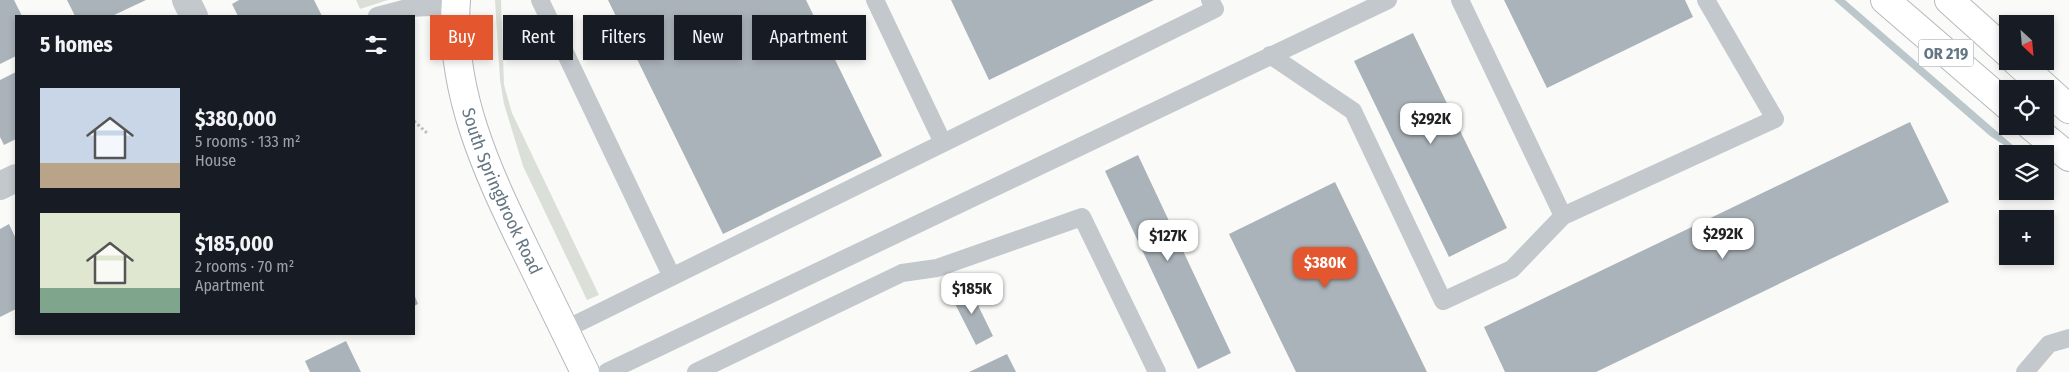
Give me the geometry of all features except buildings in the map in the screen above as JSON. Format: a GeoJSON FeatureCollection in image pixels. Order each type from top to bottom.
{"type":"FeatureCollection","features":[{"type":"Feature","properties":{"kind":"main road","name":"OR 219"},"geometry":{"type":"LineString","coordinates":[[1885,0],[1999,98]]}},
{"type":"Feature","properties":{"kind":"main road","name":"OR 219"},"geometry":{"type":"LineString","coordinates":[[1949,0],[1999,45]]}},
{"type":"Feature","properties":{"kind":"main road","name":"South Springbrook Road"},"geometry":{"type":"LineString","coordinates":[[456,3],[459,69],[476,139],[509,217],[585,372]]}},
{"type":"Feature","properties":{"kind":"main road"},"geometry":{"type":"LineString","coordinates":[[2026,70],[2069,109]]}},
{"type":"Feature","properties":{"kind":"main road"},"geometry":{"type":"LineString","coordinates":[[2042,135],[2069,157]]}},
{"type":"Feature","properties":{"kind":"street"},"geometry":{"type":"LineString","coordinates":[[186,0],[194,15]]}},
{"type":"Feature","properties":{"kind":"street"},"geometry":{"type":"LineString","coordinates":[[0,186],[15,178]]}},
{"type":"Feature","properties":{"kind":"lane"},"geometry":{"type":"LineString","coordinates":[[540,0],[672,276]]}},
{"type":"Feature","properties":{"kind":"lane"},"geometry":{"type":"LineString","coordinates":[[875,0],[943,143]]}},
{"type":"Feature","properties":{"kind":"lane"},"geometry":{"type":"LineString","coordinates":[[564,330],[1215,9],[1210,0]]}},
{"type":"Feature","properties":{"kind":"lane"},"geometry":{"type":"LineString","coordinates":[[607,372],[1388,0]]}},
{"type":"Feature","properties":{"kind":"lane"},"geometry":{"type":"LineString","coordinates":[[1460,0],[1563,216]]}},
{"type":"Feature","properties":{"kind":"lane"},"geometry":{"type":"LineString","coordinates":[[1270,56],[1352,111],[1443,301],[1512,270],[1563,216],[1775,119],[1706,0]]}},
{"type":"Feature","properties":{"kind":"lane"},"geometry":{"type":"LineString","coordinates":[[381,15],[407,8],[456,3]]}},
{"type":"Feature","properties":{"kind":"lane"},"geometry":{"type":"LineString","coordinates":[[698,372],[902,273],[937,268],[1082,216],[1157,372]]}},
{"type":"Feature","properties":{"kind":"lane"},"geometry":{"type":"LineString","coordinates":[[2025,372],[2049,344],[2069,338]]}},
{"type":"Feature","properties":{"kind":"path"},"geometry":{"type":"LineString","coordinates":[[415,122],[428,134]]}},
{"type":"Feature","properties":{"kind":"shaded area"},"geometry":{"type":"Polygon","coordinates":[[[356,0],[388,0],[360,9],[356,0]]]}},
{"type":"Feature","properties":{"kind":"shaded area"},"geometry":{"type":"Polygon","coordinates":[[[495,0],[501,0],[504,85],[512,113],[599,295],[587,300],[523,166],[504,104],[500,80],[495,0]]]}},
{"type":"Feature","properties":{"kind":"shaded area"},"geometry":{"type":"Polygon","coordinates":[[[1834,0],[1845,0],[2013,145],[2004,145],[1990,136],[1834,0]]]}}]}
